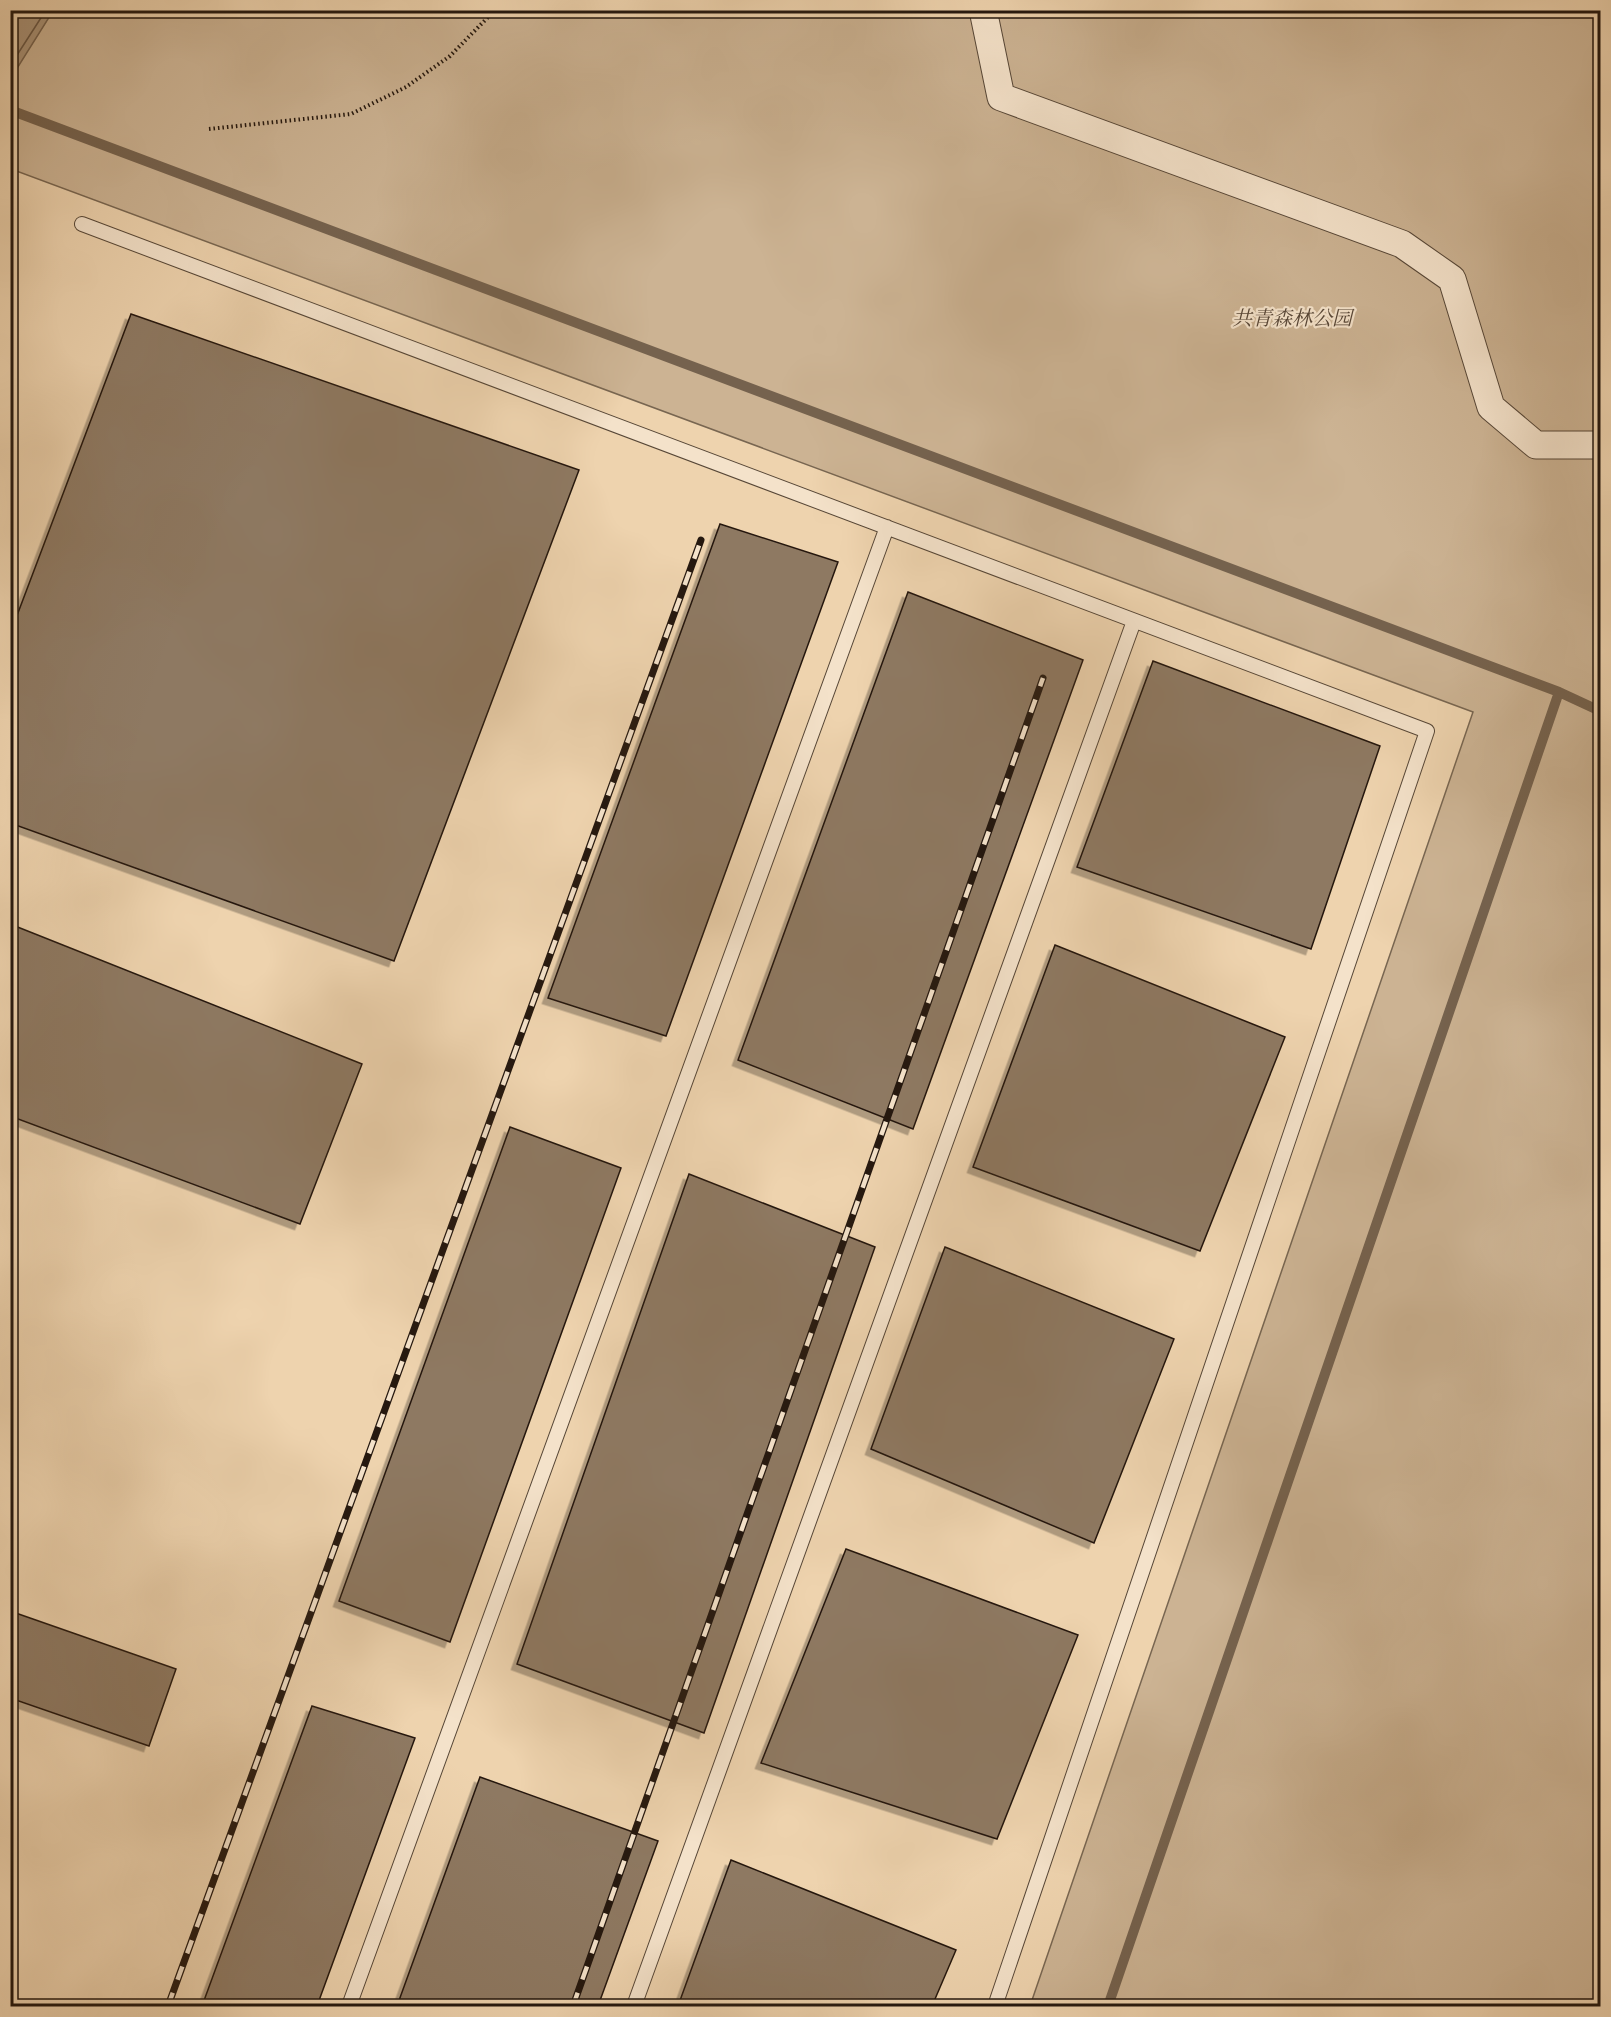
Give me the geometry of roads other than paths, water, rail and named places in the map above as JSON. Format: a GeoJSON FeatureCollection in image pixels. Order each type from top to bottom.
{"type":"FeatureCollection","features":[{"type":"Feature","properties":{"kind":"street"},"geometry":{"type":"LineString","coordinates":[[983,10],[1001,97],[1402,244],[1452,279],[1491,408],[1536,445],[1600,445]]}},
{"type":"Feature","properties":{"kind":"lane"},"geometry":{"type":"LineString","coordinates":[[82,224],[1427,731],[995,2007]]}},
{"type":"Feature","properties":{"kind":"lane"},"geometry":{"type":"LineString","coordinates":[[349,2007],[887,527]]}},
{"type":"Feature","properties":{"kind":"lane"},"geometry":{"type":"LineString","coordinates":[[634,2007],[1134,621]]}},
{"type":"Feature","properties":{"kind":"water"},"geometry":{"type":"Polygon","coordinates":[[[10,11],[53,11],[11,78],[10,11]]]}},
{"type":"Feature","properties":{"kind":"waterway"},"geometry":{"type":"LineString","coordinates":[[1579,10],[1600,13]]}},
{"type":"Feature","properties":{"kind":"waterway"},"geometry":{"type":"LineString","coordinates":[[10,110],[1559,692],[1108,2006]]}},
{"type":"Feature","properties":{"kind":"waterway"},"geometry":{"type":"LineString","coordinates":[[1559,692],[1600,711]]}},
{"type":"Feature","properties":{"kind":"railway"},"geometry":{"type":"LineString","coordinates":[[168,2006],[701,540]]}},
{"type":"Feature","properties":{"kind":"railway"},"geometry":{"type":"LineString","coordinates":[[573,2006],[1043,678]]}},
{"type":"Feature","properties":{"kind":"park label","name":"共青森林公园"},"geometry":{"type":"Point","coordinates":[1292,318]}}]}
